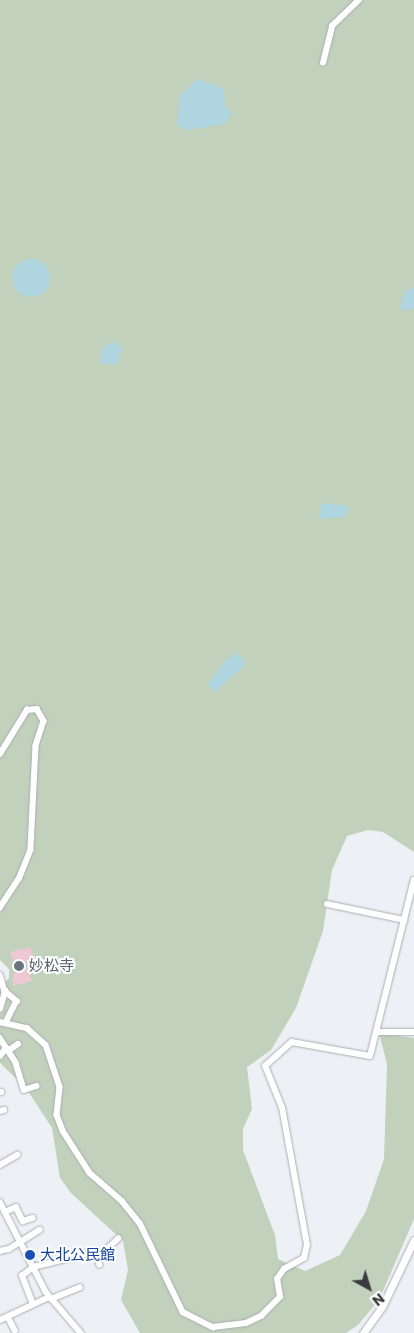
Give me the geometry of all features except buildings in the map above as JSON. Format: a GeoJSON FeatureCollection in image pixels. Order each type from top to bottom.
{"type":"FeatureCollection","features":[{"type":"Feature","properties":{"kind":"main road"},"geometry":{"type":"LineString","coordinates":[[363,1333],[382,1307],[414,1240]]}},
{"type":"Feature","properties":{"kind":"street"},"geometry":{"type":"LineString","coordinates":[[323,62],[332,26],[359,0]]}},
{"type":"Feature","properties":{"kind":"street"},"geometry":{"type":"LineString","coordinates":[[0,754],[27,710],[37,709],[44,721],[36,746],[31,850],[19,879],[0,908]]}},
{"type":"Feature","properties":{"kind":"street"},"geometry":{"type":"LineString","coordinates":[[0,975],[5,991],[17,1001],[3,1023],[27,1028],[46,1045],[60,1087],[57,1115],[63,1131],[90,1173],[122,1201],[140,1223],[183,1312],[220,1328],[246,1323],[261,1316],[280,1297],[277,1279],[284,1269],[304,1258],[306,1237],[300,1224],[286,1131],[265,1066],[292,1042],[370,1056],[414,880]]}},
{"type":"Feature","properties":{"kind":"street"},"geometry":{"type":"LineString","coordinates":[[327,904],[404,920]]}},
{"type":"Feature","properties":{"kind":"street"},"geometry":{"type":"LineString","coordinates":[[0,1009],[5,991]]}},
{"type":"Feature","properties":{"kind":"street"},"geometry":{"type":"LineString","coordinates":[[377,1032],[414,1032]]}},
{"type":"Feature","properties":{"kind":"street"},"geometry":{"type":"LineString","coordinates":[[0,1038],[7,1049],[24,1090],[36,1086]]}},
{"type":"Feature","properties":{"kind":"street"},"geometry":{"type":"LineString","coordinates":[[0,1056],[7,1049],[18,1044]]}},
{"type":"Feature","properties":{"kind":"street"},"geometry":{"type":"LineString","coordinates":[[0,1165],[17,1155]]}},
{"type":"Feature","properties":{"kind":"street"},"geometry":{"type":"LineString","coordinates":[[0,1202],[50,1298],[80,1333]]}},
{"type":"Feature","properties":{"kind":"street"},"geometry":{"type":"LineString","coordinates":[[5,1212],[16,1207],[23,1220],[33,1218]]}},
{"type":"Feature","properties":{"kind":"street"},"geometry":{"type":"LineString","coordinates":[[0,1251],[40,1230]]}},
{"type":"Feature","properties":{"kind":"street"},"geometry":{"type":"LineString","coordinates":[[98,1258],[118,1239]]}},
{"type":"Feature","properties":{"kind":"street"},"geometry":{"type":"LineString","coordinates":[[32,1302],[22,1276],[33,1267],[75,1254],[95,1253],[100,1265]]}},
{"type":"Feature","properties":{"kind":"street"},"geometry":{"type":"LineString","coordinates":[[0,1320],[32,1302],[50,1298],[80,1287]]}},
{"type":"Feature","properties":{"kind":"street"},"geometry":{"type":"LineString","coordinates":[[8,1317],[14,1330]]}},
{"type":"Feature","properties":{"kind":"green space"},"geometry":{"type":"Polygon","coordinates":[[[0,0],[414,0],[414,852],[383,832],[368,830],[347,836],[332,870],[323,931],[296,1008],[271,1050],[247,1067],[252,1109],[243,1129],[243,1150],[275,1235],[278,1259],[305,1271],[340,1255],[366,1211],[384,1159],[387,1064],[379,1033],[414,1038],[414,1219],[379,1300],[358,1325],[346,1333],[140,1333],[121,1300],[128,1270],[123,1241],[71,1193],[60,1178],[52,1128],[26,1088],[0,1063],[0,987],[9,978],[9,969],[0,960],[0,0]]]}},
{"type":"Feature","properties":{"kind":"water"},"geometry":{"type":"Polygon","coordinates":[[[198,79],[224,89],[225,106],[232,113],[224,124],[187,130],[177,125],[180,95],[198,79]]]}},
{"type":"Feature","properties":{"kind":"water"},"geometry":{"type":"Polygon","coordinates":[[[31,259],[45,264],[50,278],[45,292],[31,297],[17,292],[12,278],[17,264],[31,259]]]}},
{"type":"Feature","properties":{"kind":"water"},"geometry":{"type":"Polygon","coordinates":[[[414,287],[414,309],[400,310],[404,292],[414,287]]]}},
{"type":"Feature","properties":{"kind":"water"},"geometry":{"type":"Polygon","coordinates":[[[113,341],[122,348],[117,364],[100,364],[103,347],[113,341]]]}},
{"type":"Feature","properties":{"kind":"water"},"geometry":{"type":"Polygon","coordinates":[[[321,503],[348,506],[348,511],[343,517],[319,519],[321,503]]]}},
{"type":"Feature","properties":{"kind":"water"},"geometry":{"type":"Polygon","coordinates":[[[236,653],[245,660],[243,667],[214,692],[208,684],[225,661],[236,653]]]}},
{"type":"Feature","properties":{"kind":"place","name":"妙松寺"},"geometry":{"type":"Point","coordinates":[19,966]}},
{"type":"Feature","properties":{"kind":"place","name":"大北公民館"},"geometry":{"type":"Point","coordinates":[30,1255]}}]}
